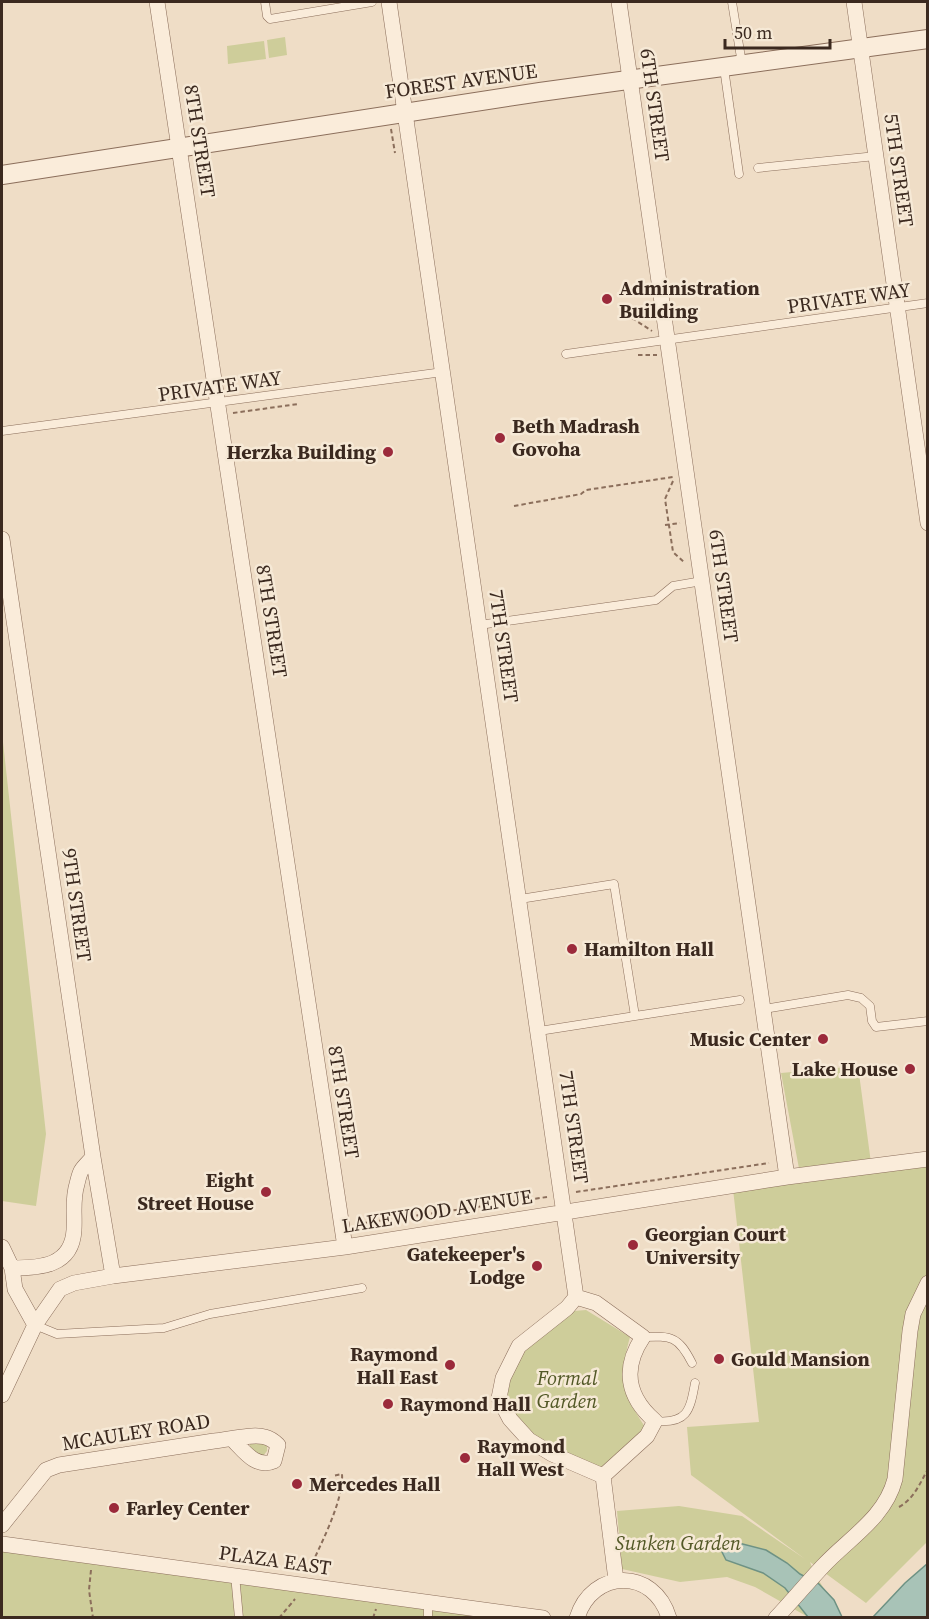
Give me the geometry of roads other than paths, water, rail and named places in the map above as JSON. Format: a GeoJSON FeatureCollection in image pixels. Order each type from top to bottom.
{"type":"FeatureCollection","features":[{"type":"Feature","properties":{"kind":"street","name":"8TH STREET"},"geometry":{"type":"LineString","coordinates":[[157,2],[345,1247]]}},
{"type":"Feature","properties":{"kind":"street","name":"7TH STREET"},"geometry":{"type":"LineString","coordinates":[[389,2],[576,1297]]}},
{"type":"Feature","properties":{"kind":"street","name":"6TH STREET"},"geometry":{"type":"LineString","coordinates":[[620,2],[661,337],[681,476],[702,581],[788,1177]]}},
{"type":"Feature","properties":{"kind":"street","name":"5TH STREET"},"geometry":{"type":"LineString","coordinates":[[854,2],[927,523]]}},
{"type":"Feature","properties":{"kind":"street","name":"FOREST AVENUE"},"geometry":{"type":"LineString","coordinates":[[2,175],[540,92],[927,39]]}},
{"type":"Feature","properties":{"kind":"street","name":"9TH STREET"},"geometry":{"type":"LineString","coordinates":[[2,539],[93,1157],[113,1276]]}},
{"type":"Feature","properties":{"kind":"street"},"geometry":{"type":"LineString","coordinates":[[12,1268],[32,1268],[57,1262],[64,1256],[72,1245],[73,1208],[80,1172],[93,1157]]}},
{"type":"Feature","properties":{"kind":"street","name":"LAKEWOOD AVENUE"},"geometry":{"type":"LineString","coordinates":[[2,1395],[35,1325],[60,1289],[74,1283],[113,1276],[345,1247],[788,1177],[927,1159]]}},
{"type":"Feature","properties":{"kind":"street"},"geometry":{"type":"LineString","coordinates":[[2,1247],[12,1268],[15,1289],[35,1325]]}},
{"type":"Feature","properties":{"kind":"street"},"geometry":{"type":"LineString","coordinates":[[776,1617],[824,1565],[880,1512],[891,1492],[895,1479],[910,1331],[913,1314],[927,1283]]}},
{"type":"Feature","properties":{"kind":"street"},"geometry":{"type":"LineString","coordinates":[[576,1297],[596,1303],[643,1337],[633,1352],[630,1382],[634,1396],[643,1411],[655,1421],[647,1436],[603,1476],[552,1454],[529,1440],[510,1419],[499,1398],[503,1378],[519,1346],[567,1308],[576,1297]]}},
{"type":"Feature","properties":{"kind":"street","name":"MCAULEY ROAD"},"geometry":{"type":"LineString","coordinates":[[2,1524],[46,1470],[59,1464],[232,1439]]}},
{"type":"Feature","properties":{"kind":"street"},"geometry":{"type":"LineString","coordinates":[[603,1476],[616,1581]]}},
{"type":"Feature","properties":{"kind":"street","name":"PLAZA EAST"},"geometry":{"type":"LineString","coordinates":[[2,1544],[303,1585],[428,1610],[543,1617]]}},
{"type":"Feature","properties":{"kind":"street"},"geometry":{"type":"LineString","coordinates":[[577,1617],[580,1607],[589,1594],[601,1585],[616,1581],[643,1584],[663,1603],[669,1617]]}},
{"type":"Feature","properties":{"kind":"lane"},"geometry":{"type":"LineString","coordinates":[[265,2],[267,16],[270,19],[372,2]]}},
{"type":"Feature","properties":{"kind":"lane"},"geometry":{"type":"LineString","coordinates":[[732,2],[742,66]]}},
{"type":"Feature","properties":{"kind":"lane"},"geometry":{"type":"LineString","coordinates":[[724,68],[739,174]]}},
{"type":"Feature","properties":{"kind":"lane"},"geometry":{"type":"LineString","coordinates":[[758,168],[876,156]]}},
{"type":"Feature","properties":{"kind":"lane","name":"PRIVATE WAY"},"geometry":{"type":"LineString","coordinates":[[567,354],[661,337],[927,303]]}},
{"type":"Feature","properties":{"kind":"lane","name":"PRIVATE WAY"},"geometry":{"type":"LineString","coordinates":[[2,431],[218,404],[443,372]]}},
{"type":"Feature","properties":{"kind":"lane"},"geometry":{"type":"LineString","coordinates":[[479,624],[656,600],[673,586],[702,581]]}},
{"type":"Feature","properties":{"kind":"lane"},"geometry":{"type":"LineString","coordinates":[[520,899],[614,884],[635,1016]]}},
{"type":"Feature","properties":{"kind":"lane"},"geometry":{"type":"LineString","coordinates":[[764,1009],[848,995],[861,998],[870,1006],[872,1021],[876,1027],[927,1021]]}},
{"type":"Feature","properties":{"kind":"lane"},"geometry":{"type":"LineString","coordinates":[[539,1031],[740,1000]]}},
{"type":"Feature","properties":{"kind":"lane"},"geometry":{"type":"LineString","coordinates":[[35,1325],[57,1334],[164,1328],[210,1314],[362,1288]]}},
{"type":"Feature","properties":{"kind":"lane"},"geometry":{"type":"LineString","coordinates":[[643,1337],[668,1337],[683,1346],[692,1363]]}},
{"type":"Feature","properties":{"kind":"lane"},"geometry":{"type":"LineString","coordinates":[[655,1421],[672,1423],[685,1415],[692,1401],[695,1383]]}},
{"type":"Feature","properties":{"kind":"lane"},"geometry":{"type":"LineString","coordinates":[[235,1575],[239,1617]]}},
{"type":"Feature","properties":{"kind":"place","name":"Administration Building"},"geometry":{"type":"Point","coordinates":[607,299]}},
{"type":"Feature","properties":{"kind":"place","name":"Beth Madrash Govoha"},"geometry":{"type":"Point","coordinates":[500,438]}},
{"type":"Feature","properties":{"kind":"place","name":"Herzka Building"},"geometry":{"type":"Point","coordinates":[388,452]}},
{"type":"Feature","properties":{"kind":"place","name":"Hamilton Hall"},"geometry":{"type":"Point","coordinates":[572,949]}},
{"type":"Feature","properties":{"kind":"place","name":"Music Center"},"geometry":{"type":"Point","coordinates":[823,1039]}},
{"type":"Feature","properties":{"kind":"place","name":"Lake House"},"geometry":{"type":"Point","coordinates":[910,1069]}},
{"type":"Feature","properties":{"kind":"place","name":"Eight Street House"},"geometry":{"type":"Point","coordinates":[266,1192]}},
{"type":"Feature","properties":{"kind":"place","name":"Georgian Court University"},"geometry":{"type":"Point","coordinates":[633,1245]}},
{"type":"Feature","properties":{"kind":"place","name":"Gatekeeper's Lodge"},"geometry":{"type":"Point","coordinates":[537,1266]}},
{"type":"Feature","properties":{"kind":"place","name":"Gould Mansion"},"geometry":{"type":"Point","coordinates":[719,1359]}},
{"type":"Feature","properties":{"kind":"place","name":"Raymond Hall East"},"geometry":{"type":"Point","coordinates":[450,1365]}},
{"type":"Feature","properties":{"kind":"place","name":"Raymond Hall"},"geometry":{"type":"Point","coordinates":[388,1404]}},
{"type":"Feature","properties":{"kind":"place","name":"Raymond Hall West"},"geometry":{"type":"Point","coordinates":[465,1458]}},
{"type":"Feature","properties":{"kind":"place","name":"Mercedes Hall"},"geometry":{"type":"Point","coordinates":[297,1484]}},
{"type":"Feature","properties":{"kind":"place","name":"Farley Center"},"geometry":{"type":"Point","coordinates":[114,1508]}},
{"type":"Feature","properties":{"kind":"park label","name":"Formal Garden"},"geometry":{"type":"Point","coordinates":[567,1390]}},
{"type":"Feature","properties":{"kind":"park label","name":"Sunken Garden"},"geometry":{"type":"Point","coordinates":[678,1543]}}]}
